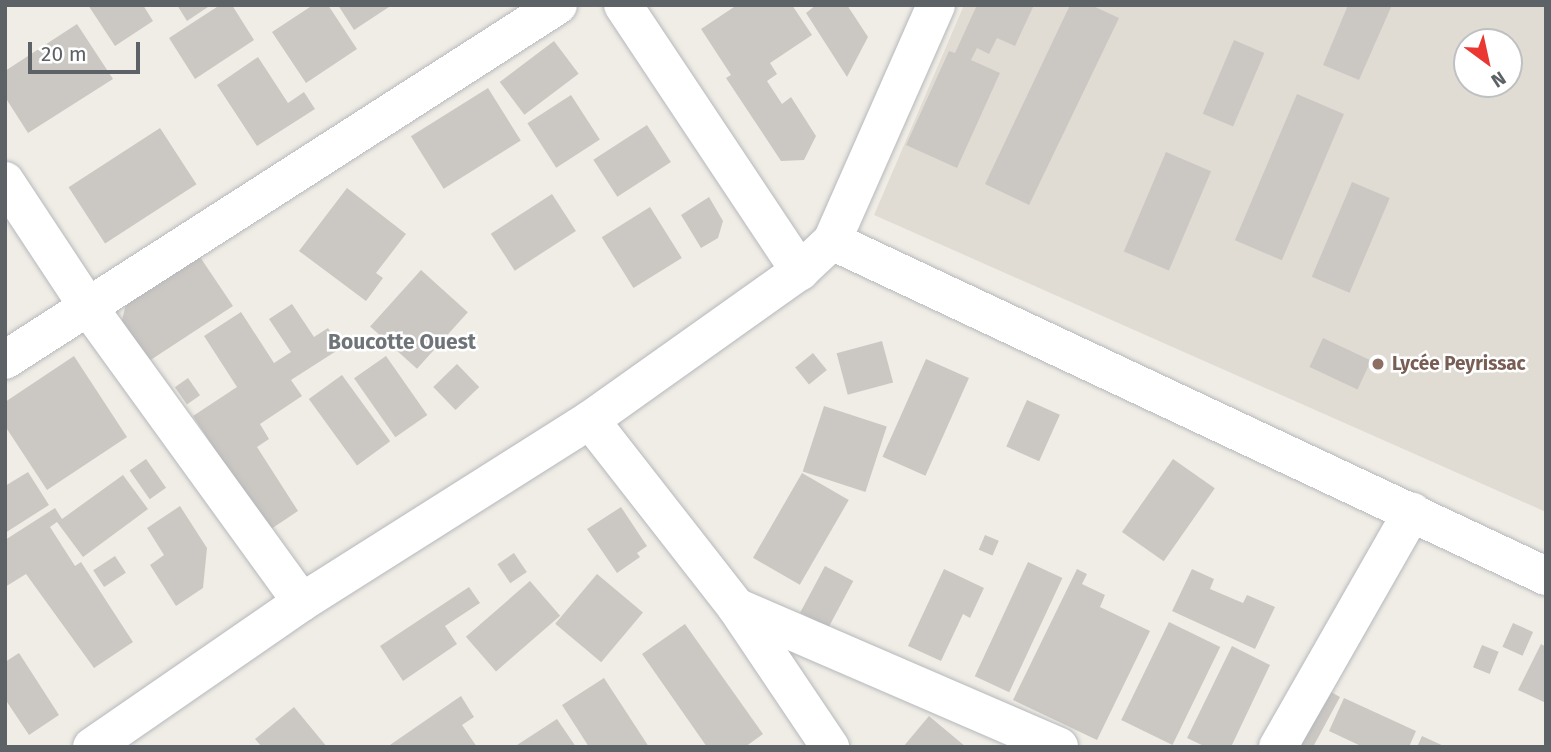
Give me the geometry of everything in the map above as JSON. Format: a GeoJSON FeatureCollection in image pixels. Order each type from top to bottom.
{"type":"FeatureCollection","features":[{"type":"Feature","properties":{"kind":"street"},"geometry":{"type":"LineString","coordinates":[[5,360],[86,304],[558,5]]}},
{"type":"Feature","properties":{"kind":"street"},"geometry":{"type":"LineString","coordinates":[[623,5],[800,271]]}},
{"type":"Feature","properties":{"kind":"street"},"geometry":{"type":"LineString","coordinates":[[92,747],[302,602],[590,420],[800,271],[832,241],[936,5]]}},
{"type":"Feature","properties":{"kind":"street"},"geometry":{"type":"LineString","coordinates":[[5,181],[86,304],[302,602]]}},
{"type":"Feature","properties":{"kind":"street"},"geometry":{"type":"LineString","coordinates":[[832,241],[1546,576]]}},
{"type":"Feature","properties":{"kind":"street"},"geometry":{"type":"LineString","coordinates":[[590,420],[736,607],[830,747]]}},
{"type":"Feature","properties":{"kind":"street"},"geometry":{"type":"LineString","coordinates":[[1278,747],[1412,512]]}},
{"type":"Feature","properties":{"kind":"street"},"geometry":{"type":"LineString","coordinates":[[736,607],[1059,747]]}},
{"type":"Feature","properties":{"kind":"shaded area","name":"Lycée Peyrissac"},"geometry":{"type":"Polygon","coordinates":[[[964,5],[1546,5],[1546,512],[874,215],[964,5]]]}},
{"type":"Feature","properties":{"kind":"building"},"geometry":{"type":"Polygon","coordinates":[[[88,5],[143,5],[153,21],[115,46],[88,5]]]}},
{"type":"Feature","properties":{"kind":"building"},"geometry":{"type":"Polygon","coordinates":[[[177,5],[211,5],[187,21],[177,5]]]}},
{"type":"Feature","properties":{"kind":"building"},"geometry":{"type":"Polygon","coordinates":[[[220,5],[232,5],[254,40],[195,79],[169,38],[220,5]]]}},
{"type":"Feature","properties":{"kind":"building"},"geometry":{"type":"Polygon","coordinates":[[[313,5],[328,5],[357,49],[306,83],[272,32],[313,5]]]}},
{"type":"Feature","properties":{"kind":"building"},"geometry":{"type":"Polygon","coordinates":[[[338,5],[392,5],[354,30],[338,5]]]}},
{"type":"Feature","properties":{"kind":"building"},"geometry":{"type":"Polygon","coordinates":[[[737,5],[792,5],[812,35],[770,63],[777,74],[767,81],[782,104],[791,97],[816,136],[804,160],[781,161],[726,78],[731,75],[701,29],[737,5]]]}},
{"type":"Feature","properties":{"kind":"building"},"geometry":{"type":"Polygon","coordinates":[[[816,5],[847,5],[868,37],[847,77],[806,13],[816,5]]]}},
{"type":"Feature","properties":{"kind":"building"},"geometry":{"type":"Polygon","coordinates":[[[977,5],[1034,5],[1015,46],[997,38],[989,54],[977,48],[971,60],[1000,73],[957,168],[906,145],[949,51],[955,53],[977,5]]]}},
{"type":"Feature","properties":{"kind":"building"},"geometry":{"type":"Polygon","coordinates":[[[1070,5],[1091,5],[1119,18],[1029,205],[985,184],[1070,5]]]}},
{"type":"Feature","properties":{"kind":"building"},"geometry":{"type":"Polygon","coordinates":[[[1348,5],[1392,5],[1359,80],[1323,65],[1348,5]]]}},
{"type":"Feature","properties":{"kind":"building"},"geometry":{"type":"Polygon","coordinates":[[[77,24],[113,79],[28,133],[5,97],[5,71],[77,24]]]}},
{"type":"Feature","properties":{"kind":"building"},"geometry":{"type":"Polygon","coordinates":[[[1234,40],[1264,53],[1233,127],[1203,114],[1234,40]]]}},
{"type":"Feature","properties":{"kind":"building"},"geometry":{"type":"Polygon","coordinates":[[[554,41],[579,74],[524,115],[500,82],[554,41]]]}},
{"type":"Feature","properties":{"kind":"building"},"geometry":{"type":"Polygon","coordinates":[[[258,57],[288,103],[304,92],[315,109],[257,146],[217,85],[258,57]]]}},
{"type":"Feature","properties":{"kind":"building"},"geometry":{"type":"Polygon","coordinates":[[[488,88],[521,141],[444,189],[411,136],[488,88]]]}},
{"type":"Feature","properties":{"kind":"building"},"geometry":{"type":"Polygon","coordinates":[[[1297,94],[1344,114],[1282,260],[1235,240],[1297,94]]]}},
{"type":"Feature","properties":{"kind":"building"},"geometry":{"type":"Polygon","coordinates":[[[571,95],[600,139],[556,168],[527,123],[571,95]]]}},
{"type":"Feature","properties":{"kind":"building"},"geometry":{"type":"Polygon","coordinates":[[[647,125],[671,162],[617,197],[593,160],[647,125]]]}},
{"type":"Feature","properties":{"kind":"building"},"geometry":{"type":"Polygon","coordinates":[[[160,128],[196,184],[105,244],[69,187],[160,128]]]}},
{"type":"Feature","properties":{"kind":"building"},"geometry":{"type":"Polygon","coordinates":[[[1166,152],[1211,171],[1169,271],[1124,251],[1166,152]]]}},
{"type":"Feature","properties":{"kind":"building"},"geometry":{"type":"Polygon","coordinates":[[[1352,182],[1390,198],[1349,293],[1312,277],[1352,182]]]}},
{"type":"Feature","properties":{"kind":"building"},"geometry":{"type":"Polygon","coordinates":[[[347,188],[406,234],[376,273],[383,278],[366,301],[299,251],[347,188]]]}},
{"type":"Feature","properties":{"kind":"building"},"geometry":{"type":"Polygon","coordinates":[[[552,194],[576,231],[515,271],[491,234],[552,194]]]}},
{"type":"Feature","properties":{"kind":"building"},"geometry":{"type":"Polygon","coordinates":[[[709,197],[723,221],[718,238],[701,248],[681,215],[709,197]]]}},
{"type":"Feature","properties":{"kind":"building"},"geometry":{"type":"Polygon","coordinates":[[[650,207],[682,258],[633,288],[602,237],[650,207]]]}},
{"type":"Feature","properties":{"kind":"building"},"geometry":{"type":"Polygon","coordinates":[[[196,251],[233,306],[146,363],[121,324],[128,296],[196,251]]]}},
{"type":"Feature","properties":{"kind":"building"},"geometry":{"type":"Polygon","coordinates":[[[421,270],[468,312],[417,369],[370,326],[421,270]]]}},
{"type":"Feature","properties":{"kind":"building"},"geometry":{"type":"Polygon","coordinates":[[[292,304],[314,337],[328,328],[341,348],[291,380],[302,396],[260,424],[269,439],[257,447],[298,511],[268,531],[193,416],[237,387],[204,336],[241,312],[274,363],[291,352],[269,319],[292,304]]]}},
{"type":"Feature","properties":{"kind":"building"},"geometry":{"type":"Polygon","coordinates":[[[1323,338],[1371,360],[1358,389],[1309,367],[1323,338]]]}},
{"type":"Feature","properties":{"kind":"building"},"geometry":{"type":"Polygon","coordinates":[[[882,341],[893,383],[848,395],[837,353],[882,341]]]}},
{"type":"Feature","properties":{"kind":"building"},"geometry":{"type":"Polygon","coordinates":[[[813,353],[827,370],[809,385],[795,367],[813,353]]]}},
{"type":"Feature","properties":{"kind":"building"},"geometry":{"type":"Polygon","coordinates":[[[74,356],[127,437],[47,490],[5,426],[5,402],[74,356]]]}},
{"type":"Feature","properties":{"kind":"building"},"geometry":{"type":"Polygon","coordinates":[[[386,356],[427,415],[395,437],[354,378],[386,356]]]}},
{"type":"Feature","properties":{"kind":"building"},"geometry":{"type":"Polygon","coordinates":[[[926,359],[969,378],[925,476],[882,457],[926,359]]]}},
{"type":"Feature","properties":{"kind":"building"},"geometry":{"type":"Polygon","coordinates":[[[457,364],[479,387],[455,410],[433,387],[457,364]]]}},
{"type":"Feature","properties":{"kind":"building"},"geometry":{"type":"Polygon","coordinates":[[[342,375],[390,441],[357,465],[309,399],[342,375]]]}},
{"type":"Feature","properties":{"kind":"building"},"geometry":{"type":"Polygon","coordinates":[[[188,378],[200,395],[187,404],[175,387],[188,378]]]}},
{"type":"Feature","properties":{"kind":"building"},"geometry":{"type":"Polygon","coordinates":[[[1027,400],[1060,415],[1039,461],[1006,447],[1027,400]]]}},
{"type":"Feature","properties":{"kind":"building"},"geometry":{"type":"Polygon","coordinates":[[[824,406],[887,426],[865,492],[803,472],[824,406]]]}},
{"type":"Feature","properties":{"kind":"building"},"geometry":{"type":"Polygon","coordinates":[[[146,459],[166,488],[150,499],[130,470],[146,459]]]}},
{"type":"Feature","properties":{"kind":"building"},"geometry":{"type":"Polygon","coordinates":[[[1173,459],[1215,488],[1164,561],[1122,532],[1173,459]]]}},
{"type":"Feature","properties":{"kind":"building"},"geometry":{"type":"Polygon","coordinates":[[[28,472],[49,505],[5,533],[5,486],[28,472]]]}},
{"type":"Feature","properties":{"kind":"building"},"geometry":{"type":"Polygon","coordinates":[[[802,473],[849,500],[800,585],[753,558],[802,473]]]}},
{"type":"Feature","properties":{"kind":"building"},"geometry":{"type":"Polygon","coordinates":[[[123,475],[148,509],[83,557],[57,522],[50,527],[75,566],[81,562],[133,642],[94,668],[26,574],[5,587],[5,540],[55,508],[62,519],[123,475]]]}},
{"type":"Feature","properties":{"kind":"building"},"geometry":{"type":"Polygon","coordinates":[[[180,506],[207,548],[203,588],[176,606],[150,565],[164,555],[147,528],[180,506]]]}},
{"type":"Feature","properties":{"kind":"building"},"geometry":{"type":"Polygon","coordinates":[[[621,507],[647,546],[637,553],[640,557],[617,573],[587,529],[621,507]]]}},
{"type":"Feature","properties":{"kind":"building"},"geometry":{"type":"Polygon","coordinates":[[[985,535],[999,541],[993,556],[979,550],[985,535]]]}},
{"type":"Feature","properties":{"kind":"building"},"geometry":{"type":"Polygon","coordinates":[[[514,553],[527,572],[510,583],[497,564],[514,553]]]}},
{"type":"Feature","properties":{"kind":"building"},"geometry":{"type":"Polygon","coordinates":[[[115,556],[126,573],[104,587],[93,570],[115,556]]]}},
{"type":"Feature","properties":{"kind":"building"},"geometry":{"type":"Polygon","coordinates":[[[1028,562],[1062,578],[1009,692],[975,676],[1028,562]]]}},
{"type":"Feature","properties":{"kind":"building"},"geometry":{"type":"Polygon","coordinates":[[[825,566],[853,581],[828,628],[800,613],[825,566]]]}},
{"type":"Feature","properties":{"kind":"building"},"geometry":{"type":"Polygon","coordinates":[[[944,569],[984,588],[970,618],[963,614],[941,661],[908,646],[944,569]]]}},
{"type":"Feature","properties":{"kind":"building"},"geometry":{"type":"Polygon","coordinates":[[[1077,569],[1087,574],[1082,584],[1105,595],[1100,607],[1150,631],[1097,740],[1013,700],[1077,569]]]}},
{"type":"Feature","properties":{"kind":"building"},"geometry":{"type":"Polygon","coordinates":[[[1192,569],[1214,579],[1210,589],[1243,603],[1247,595],[1275,607],[1255,649],[1172,611],[1192,569]]]}},
{"type":"Feature","properties":{"kind":"building"},"geometry":{"type":"Polygon","coordinates":[[[597,574],[643,613],[601,662],[555,624],[597,574]]]}},
{"type":"Feature","properties":{"kind":"building"},"geometry":{"type":"Polygon","coordinates":[[[530,581],[560,616],[496,671],[466,637],[530,581]]]}},
{"type":"Feature","properties":{"kind":"building"},"geometry":{"type":"Polygon","coordinates":[[[469,587],[480,603],[445,626],[457,644],[403,681],[380,646],[469,587]]]}},
{"type":"Feature","properties":{"kind":"building"},"geometry":{"type":"Polygon","coordinates":[[[1169,622],[1220,647],[1172,745],[1121,720],[1169,622]]]}},
{"type":"Feature","properties":{"kind":"building"},"geometry":{"type":"Polygon","coordinates":[[[1513,623],[1533,632],[1523,656],[1502,647],[1513,623]]]}},
{"type":"Feature","properties":{"kind":"building"},"geometry":{"type":"Polygon","coordinates":[[[685,624],[763,734],[745,747],[707,747],[642,654],[685,624]]]}},
{"type":"Feature","properties":{"kind":"building"},"geometry":{"type":"Polygon","coordinates":[[[1541,644],[1546,647],[1546,703],[1518,690],[1541,644]]]}},
{"type":"Feature","properties":{"kind":"building"},"geometry":{"type":"Polygon","coordinates":[[[1482,645],[1499,652],[1490,674],[1473,667],[1482,645]]]}},
{"type":"Feature","properties":{"kind":"building"},"geometry":{"type":"Polygon","coordinates":[[[1232,646],[1270,665],[1231,747],[1206,747],[1187,738],[1232,646]]]}},
{"type":"Feature","properties":{"kind":"building"},"geometry":{"type":"Polygon","coordinates":[[[19,653],[59,715],[29,735],[5,699],[5,662],[19,653]]]}},
{"type":"Feature","properties":{"kind":"building"},"geometry":{"type":"Polygon","coordinates":[[[604,678],[649,747],[589,747],[562,705],[604,678]]]}},
{"type":"Feature","properties":{"kind":"building"},"geometry":{"type":"Polygon","coordinates":[[[1320,686],[1340,697],[1313,747],[1293,747],[1320,686]]]}},
{"type":"Feature","properties":{"kind":"building"},"geometry":{"type":"Polygon","coordinates":[[[461,696],[474,717],[462,725],[477,747],[387,747],[461,696]]]}},
{"type":"Feature","properties":{"kind":"building"},"geometry":{"type":"Polygon","coordinates":[[[1344,698],[1416,731],[1409,747],[1363,747],[1329,731],[1344,698]]]}},
{"type":"Feature","properties":{"kind":"building"},"geometry":{"type":"Polygon","coordinates":[[[294,707],[327,747],[262,747],[255,739],[294,707]]]}},
{"type":"Feature","properties":{"kind":"building"},"geometry":{"type":"Polygon","coordinates":[[[929,716],[966,747],[903,747],[929,716]]]}},
{"type":"Feature","properties":{"kind":"building"},"geometry":{"type":"Polygon","coordinates":[[[557,719],[576,747],[514,747],[557,719]]]}},
{"type":"Feature","properties":{"kind":"building"},"geometry":{"type":"Polygon","coordinates":[[[1422,736],[1446,747],[1417,747],[1422,736]]]}},
{"type":"Feature","properties":{"kind":"place","name":"Lycée Peyrissac"},"geometry":{"type":"Point","coordinates":[1378,364]}},
{"type":"Feature","properties":{"kind":"district","name":"Boucotte Ouest"},"geometry":{"type":"Point","coordinates":[402,342]}}]}
